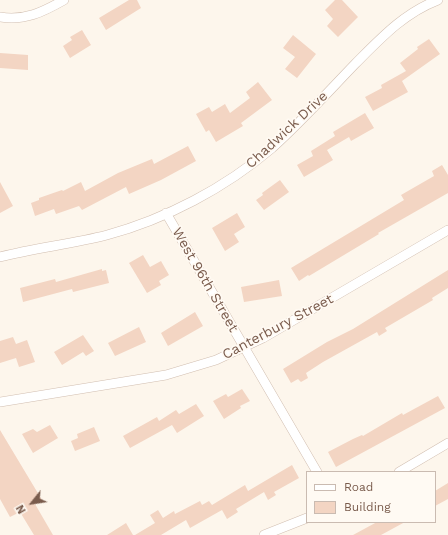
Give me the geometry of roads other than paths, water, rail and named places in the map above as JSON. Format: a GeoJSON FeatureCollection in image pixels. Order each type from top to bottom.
{"type":"FeatureCollection","features":[{"type":"Feature","properties":{"kind":"street"},"geometry":{"type":"LineString","coordinates":[[0,17],[18,18],[33,16],[64,0]]}},
{"type":"Feature","properties":{"kind":"street","name":"Chadwick Drive"},"geometry":{"type":"LineString","coordinates":[[0,257],[108,235],[166,213],[216,188],[254,162],[297,124],[395,25],[424,6],[438,0]]}},
{"type":"Feature","properties":{"kind":"street","name":"West 96th Street"},"geometry":{"type":"LineString","coordinates":[[166,213],[316,471]]}},
{"type":"Feature","properties":{"kind":"street","name":"Canterbury Street"},"geometry":{"type":"LineString","coordinates":[[0,402],[166,376],[216,360],[245,347],[448,230]]}},
{"type":"Feature","properties":{"kind":"street"},"geometry":{"type":"LineString","coordinates":[[401,471],[448,443]]}},
{"type":"Feature","properties":{"kind":"street"},"geometry":{"type":"LineString","coordinates":[[264,535],[306,518]]}}]}
